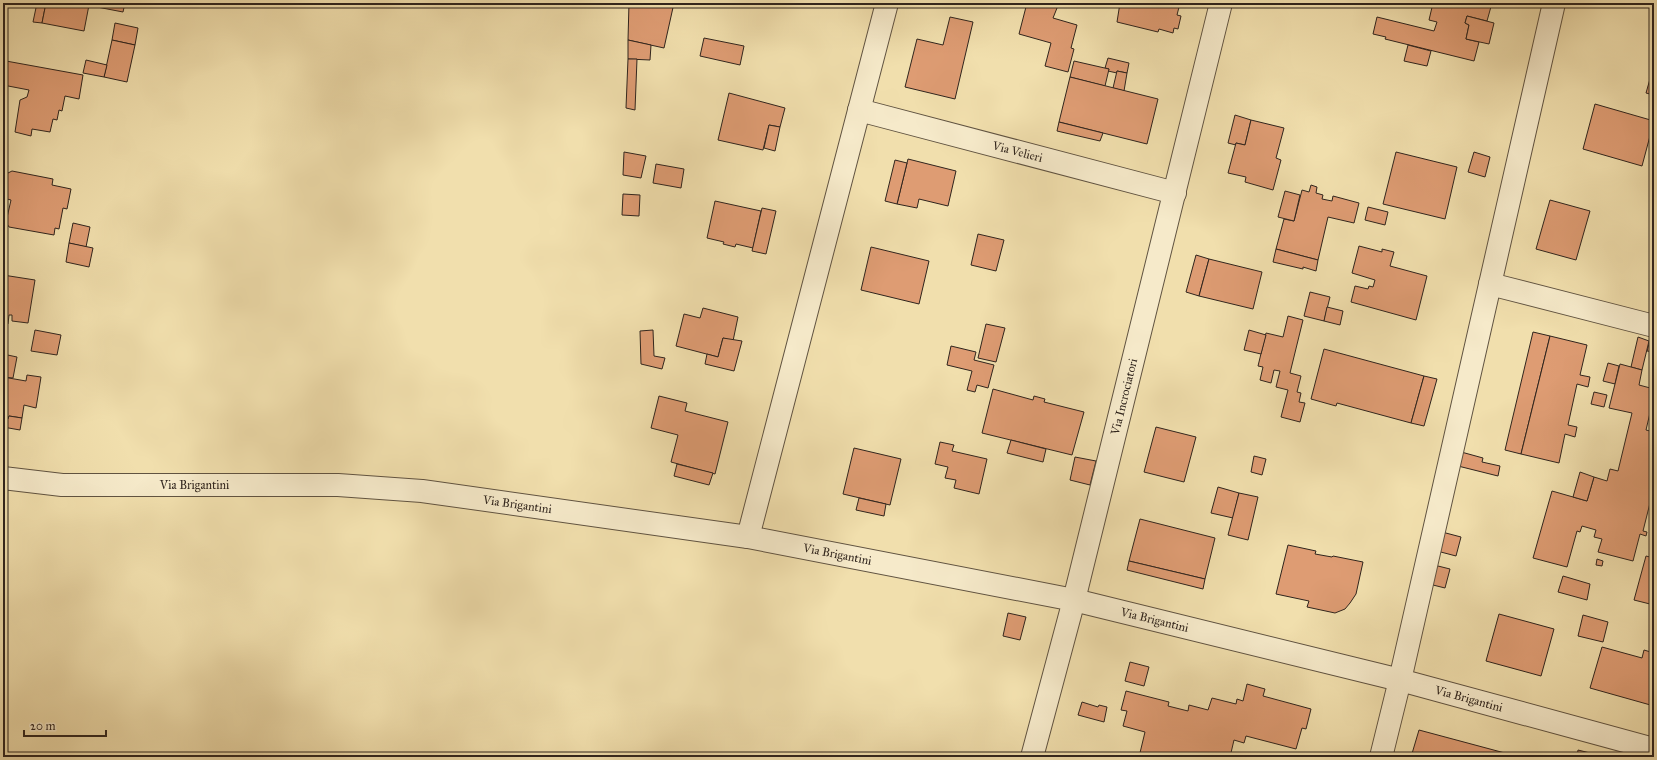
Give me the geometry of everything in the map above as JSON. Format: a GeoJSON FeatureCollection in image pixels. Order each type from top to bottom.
{"type":"FeatureCollection","features":[{"type":"Feature","properties":{"kind":"street"},"geometry":{"type":"LineString","coordinates":[[748,537],[887,3]]}},
{"type":"Feature","properties":{"kind":"street","name":"Via Incrociatori"},"geometry":{"type":"LineString","coordinates":[[1032,757],[1074,600],[1221,3]]}},
{"type":"Feature","properties":{"kind":"street"},"geometry":{"type":"LineString","coordinates":[[1381,757],[1400,680],[1554,3]]}},
{"type":"Feature","properties":{"kind":"street","name":"Via Velieri"},"geometry":{"type":"LineString","coordinates":[[860,110],[1175,193]]}},
{"type":"Feature","properties":{"kind":"street"},"geometry":{"type":"LineString","coordinates":[[1490,284],[1654,326]]}},
{"type":"Feature","properties":{"kind":"street","name":"Via Brigantini"},"geometry":{"type":"LineString","coordinates":[[3,478],[62,485],[338,485],[422,491],[748,537],[1074,600],[1400,680],[1654,749]]}},
{"type":"Feature","properties":{"kind":"building"},"geometry":{"type":"Polygon","coordinates":[[[37,3],[46,3],[42,23],[33,22],[37,3]]]}},
{"type":"Feature","properties":{"kind":"building"},"geometry":{"type":"Polygon","coordinates":[[[46,3],[97,3],[97,7],[89,5],[84,31],[42,23],[46,3]]]}},
{"type":"Feature","properties":{"kind":"building"},"geometry":{"type":"Polygon","coordinates":[[[97,3],[125,3],[123,12],[97,7],[97,3]]]}},
{"type":"Feature","properties":{"kind":"building"},"geometry":{"type":"Polygon","coordinates":[[[629,3],[674,3],[664,48],[628,40],[629,3]]]}},
{"type":"Feature","properties":{"kind":"building"},"geometry":{"type":"Polygon","coordinates":[[[1027,3],[1059,3],[1053,18],[1077,25],[1071,48],[1074,49],[1068,72],[1045,66],[1051,43],[1019,34],[1027,3]]]}},
{"type":"Feature","properties":{"kind":"building"},"geometry":{"type":"Polygon","coordinates":[[[1120,3],[1180,3],[1177,15],[1181,16],[1178,29],[1174,28],[1173,33],[1159,29],[1158,32],[1117,22],[1120,3]]]}},
{"type":"Feature","properties":{"kind":"building"},"geometry":{"type":"Polygon","coordinates":[[[1433,3],[1492,3],[1487,21],[1467,16],[1465,23],[1469,25],[1466,39],[1479,42],[1474,61],[1385,39],[1386,37],[1373,34],[1377,17],[1434,31],[1437,22],[1429,20],[1433,3]]]}},
{"type":"Feature","properties":{"kind":"building"},"geometry":{"type":"Polygon","coordinates":[[[1467,16],[1494,23],[1489,44],[1466,39],[1469,25],[1465,23],[1467,16]]]}},
{"type":"Feature","properties":{"kind":"building"},"geometry":{"type":"Polygon","coordinates":[[[950,17],[973,22],[955,99],[905,87],[917,39],[943,45],[950,17]]]}},
{"type":"Feature","properties":{"kind":"building"},"geometry":{"type":"Polygon","coordinates":[[[115,23],[138,28],[135,45],[112,40],[115,23]]]}},
{"type":"Feature","properties":{"kind":"building"},"geometry":{"type":"Polygon","coordinates":[[[704,38],[744,46],[740,65],[700,56],[704,38]]]}},
{"type":"Feature","properties":{"kind":"building"},"geometry":{"type":"Polygon","coordinates":[[[112,40],[135,45],[127,82],[104,77],[112,40]]]}},
{"type":"Feature","properties":{"kind":"building"},"geometry":{"type":"Polygon","coordinates":[[[628,40],[651,45],[650,60],[628,59],[628,40]]]}},
{"type":"Feature","properties":{"kind":"building"},"geometry":{"type":"Polygon","coordinates":[[[1408,45],[1431,51],[1427,66],[1404,61],[1408,45]]]}},
{"type":"Feature","properties":{"kind":"building"},"geometry":{"type":"Polygon","coordinates":[[[1108,58],[1129,63],[1127,73],[1108,71],[1109,69],[1105,68],[1108,58]]]}},
{"type":"Feature","properties":{"kind":"building"},"geometry":{"type":"Polygon","coordinates":[[[628,59],[637,59],[635,110],[626,108],[628,59]]]}},
{"type":"Feature","properties":{"kind":"building"},"geometry":{"type":"Polygon","coordinates":[[[86,60],[107,65],[104,77],[83,73],[86,60]]]}},
{"type":"Feature","properties":{"kind":"building"},"geometry":{"type":"Polygon","coordinates":[[[6,61],[83,75],[79,99],[65,96],[62,111],[59,110],[57,120],[53,119],[50,132],[32,129],[31,136],[15,132],[20,100],[27,97],[29,90],[3,85],[6,61]]]}},
{"type":"Feature","properties":{"kind":"building"},"geometry":{"type":"Polygon","coordinates":[[[1074,61],[1109,69],[1105,86],[1070,77],[1074,61]]]}},
{"type":"Feature","properties":{"kind":"building"},"geometry":{"type":"Polygon","coordinates":[[[1117,71],[1127,73],[1124,91],[1113,88],[1117,71]]]}},
{"type":"Feature","properties":{"kind":"building"},"geometry":{"type":"Polygon","coordinates":[[[1652,72],[1654,73],[1654,95],[1646,93],[1652,72]]]}},
{"type":"Feature","properties":{"kind":"building"},"geometry":{"type":"Polygon","coordinates":[[[1070,77],[1158,99],[1147,144],[1059,122],[1070,77]]]}},
{"type":"Feature","properties":{"kind":"building"},"geometry":{"type":"Polygon","coordinates":[[[729,93],[785,108],[780,127],[769,125],[763,150],[718,140],[729,93]]]}},
{"type":"Feature","properties":{"kind":"building"},"geometry":{"type":"Polygon","coordinates":[[[1595,104],[1654,121],[1642,166],[1583,149],[1595,104]]]}},
{"type":"Feature","properties":{"kind":"building"},"geometry":{"type":"Polygon","coordinates":[[[1235,115],[1251,120],[1245,145],[1228,143],[1235,115]]]}},
{"type":"Feature","properties":{"kind":"building"},"geometry":{"type":"Polygon","coordinates":[[[1251,120],[1284,128],[1276,158],[1281,160],[1273,190],[1245,182],[1246,177],[1228,173],[1236,143],[1245,145],[1251,120]]]}},
{"type":"Feature","properties":{"kind":"building"},"geometry":{"type":"Polygon","coordinates":[[[1059,122],[1103,133],[1100,141],[1057,131],[1059,122]]]}},
{"type":"Feature","properties":{"kind":"building"},"geometry":{"type":"Polygon","coordinates":[[[769,125],[780,127],[775,151],[764,148],[769,125]]]}},
{"type":"Feature","properties":{"kind":"building"},"geometry":{"type":"Polygon","coordinates":[[[624,152],[646,156],[641,178],[623,175],[624,152]]]}},
{"type":"Feature","properties":{"kind":"building"},"geometry":{"type":"Polygon","coordinates":[[[1396,152],[1457,167],[1445,219],[1383,204],[1396,152]]]}},
{"type":"Feature","properties":{"kind":"building"},"geometry":{"type":"Polygon","coordinates":[[[1474,152],[1490,157],[1485,177],[1468,172],[1474,152]]]}},
{"type":"Feature","properties":{"kind":"building"},"geometry":{"type":"Polygon","coordinates":[[[908,159],[956,171],[948,206],[919,199],[917,208],[897,204],[908,159]]]}},
{"type":"Feature","properties":{"kind":"building"},"geometry":{"type":"Polygon","coordinates":[[[895,160],[907,163],[897,204],[885,201],[895,160]]]}},
{"type":"Feature","properties":{"kind":"building"},"geometry":{"type":"Polygon","coordinates":[[[656,164],[684,169],[681,188],[653,183],[656,164]]]}},
{"type":"Feature","properties":{"kind":"building"},"geometry":{"type":"Polygon","coordinates":[[[12,171],[53,179],[52,185],[71,189],[67,209],[63,208],[59,229],[55,228],[54,235],[9,227],[6,222],[11,200],[3,198],[3,184],[6,174],[12,171]]]}},
{"type":"Feature","properties":{"kind":"building"},"geometry":{"type":"Polygon","coordinates":[[[1311,185],[1317,187],[1316,193],[1323,195],[1322,199],[1332,201],[1333,196],[1359,203],[1354,223],[1328,217],[1318,260],[1276,249],[1284,219],[1294,221],[1302,190],[1309,192],[1311,185]]]}},
{"type":"Feature","properties":{"kind":"building"},"geometry":{"type":"Polygon","coordinates":[[[1285,191],[1300,195],[1294,221],[1278,217],[1285,191]]]}},
{"type":"Feature","properties":{"kind":"building"},"geometry":{"type":"Polygon","coordinates":[[[623,194],[640,195],[639,216],[622,215],[623,194]]]}},
{"type":"Feature","properties":{"kind":"building"},"geometry":{"type":"Polygon","coordinates":[[[1550,200],[1590,211],[1576,260],[1536,249],[1550,200]]]}},
{"type":"Feature","properties":{"kind":"building"},"geometry":{"type":"Polygon","coordinates":[[[715,201],[761,211],[753,248],[736,244],[735,247],[723,244],[724,242],[707,238],[715,201]]]}},
{"type":"Feature","properties":{"kind":"building"},"geometry":{"type":"Polygon","coordinates":[[[1368,207],[1388,212],[1385,225],[1365,220],[1368,207]]]}},
{"type":"Feature","properties":{"kind":"building"},"geometry":{"type":"Polygon","coordinates":[[[762,208],[776,211],[766,254],[752,251],[762,208]]]}},
{"type":"Feature","properties":{"kind":"building"},"geometry":{"type":"Polygon","coordinates":[[[73,223],[90,227],[86,247],[69,243],[73,223]]]}},
{"type":"Feature","properties":{"kind":"building"},"geometry":{"type":"Polygon","coordinates":[[[978,234],[1004,240],[996,271],[971,265],[978,234]]]}},
{"type":"Feature","properties":{"kind":"building"},"geometry":{"type":"Polygon","coordinates":[[[69,243],[93,248],[89,267],[66,262],[69,243]]]}},
{"type":"Feature","properties":{"kind":"building"},"geometry":{"type":"Polygon","coordinates":[[[1359,246],[1382,252],[1382,249],[1394,252],[1390,266],[1427,276],[1416,320],[1351,302],[1355,286],[1368,289],[1369,286],[1373,287],[1375,280],[1352,273],[1359,246]]]}},
{"type":"Feature","properties":{"kind":"building"},"geometry":{"type":"Polygon","coordinates":[[[871,247],[929,261],[919,304],[861,290],[871,247]]]}},
{"type":"Feature","properties":{"kind":"building"},"geometry":{"type":"Polygon","coordinates":[[[1276,249],[1318,260],[1316,271],[1303,267],[1303,269],[1273,262],[1276,249]]]}},
{"type":"Feature","properties":{"kind":"building"},"geometry":{"type":"Polygon","coordinates":[[[1196,255],[1209,259],[1199,296],[1186,292],[1196,255]]]}},
{"type":"Feature","properties":{"kind":"building"},"geometry":{"type":"Polygon","coordinates":[[[1209,259],[1262,272],[1253,309],[1199,296],[1209,259]]]}},
{"type":"Feature","properties":{"kind":"building"},"geometry":{"type":"Polygon","coordinates":[[[3,275],[35,280],[28,323],[12,321],[12,315],[9,315],[8,324],[3,323],[3,275]]]}},
{"type":"Feature","properties":{"kind":"building"},"geometry":{"type":"Polygon","coordinates":[[[1310,292],[1330,297],[1324,321],[1304,316],[1310,292]]]}},
{"type":"Feature","properties":{"kind":"building"},"geometry":{"type":"Polygon","coordinates":[[[1327,307],[1343,311],[1340,325],[1324,321],[1327,307]]]}},
{"type":"Feature","properties":{"kind":"building"},"geometry":{"type":"Polygon","coordinates":[[[703,308],[738,317],[733,341],[723,338],[718,357],[676,346],[684,314],[700,318],[703,308]]]}},
{"type":"Feature","properties":{"kind":"building"},"geometry":{"type":"Polygon","coordinates":[[[1288,316],[1303,320],[1290,373],[1301,376],[1297,392],[1301,393],[1299,402],[1305,403],[1300,422],[1281,417],[1288,390],[1276,387],[1280,371],[1274,370],[1271,383],[1260,380],[1263,367],[1258,366],[1266,333],[1283,337],[1288,316]]]}},
{"type":"Feature","properties":{"kind":"building"},"geometry":{"type":"Polygon","coordinates":[[[986,324],[1005,328],[996,362],[978,358],[986,324]]]}},
{"type":"Feature","properties":{"kind":"building"},"geometry":{"type":"Polygon","coordinates":[[[35,330],[61,335],[57,355],[31,351],[35,330]]]}},
{"type":"Feature","properties":{"kind":"building"},"geometry":{"type":"Polygon","coordinates":[[[653,330],[654,356],[665,358],[662,369],[641,364],[640,331],[653,330]]]}},
{"type":"Feature","properties":{"kind":"building"},"geometry":{"type":"Polygon","coordinates":[[[1249,330],[1266,335],[1261,354],[1244,350],[1249,330]]]}},
{"type":"Feature","properties":{"kind":"building"},"geometry":{"type":"Polygon","coordinates":[[[1533,332],[1550,336],[1521,454],[1505,450],[1533,332]]]}},
{"type":"Feature","properties":{"kind":"building"},"geometry":{"type":"Polygon","coordinates":[[[1652,333],[1654,333],[1654,352],[1647,351],[1652,333]]]}},
{"type":"Feature","properties":{"kind":"building"},"geometry":{"type":"Polygon","coordinates":[[[1550,336],[1587,345],[1580,375],[1590,377],[1588,387],[1577,384],[1568,425],[1577,427],[1575,437],[1565,434],[1559,463],[1521,454],[1550,336]]]}},
{"type":"Feature","properties":{"kind":"building"},"geometry":{"type":"Polygon","coordinates":[[[1638,337],[1649,341],[1642,370],[1631,367],[1638,337]]]}},
{"type":"Feature","properties":{"kind":"building"},"geometry":{"type":"Polygon","coordinates":[[[723,338],[742,341],[734,371],[705,364],[707,354],[718,357],[723,338]]]}},
{"type":"Feature","properties":{"kind":"building"},"geometry":{"type":"Polygon","coordinates":[[[951,346],[976,352],[974,360],[994,365],[988,388],[977,385],[975,392],[967,390],[972,371],[947,365],[951,346]]]}},
{"type":"Feature","properties":{"kind":"building"},"geometry":{"type":"Polygon","coordinates":[[[1324,349],[1424,376],[1411,423],[1337,403],[1336,406],[1311,399],[1324,349]]]}},
{"type":"Feature","properties":{"kind":"building"},"geometry":{"type":"Polygon","coordinates":[[[3,354],[17,357],[13,378],[3,377],[3,354]]]}},
{"type":"Feature","properties":{"kind":"building"},"geometry":{"type":"Polygon","coordinates":[[[1608,363],[1619,366],[1615,384],[1603,381],[1608,363]]]}},
{"type":"Feature","properties":{"kind":"building"},"geometry":{"type":"Polygon","coordinates":[[[1620,364],[1642,370],[1639,385],[1654,389],[1654,400],[1646,430],[1654,432],[1654,487],[1643,531],[1647,532],[1646,536],[1640,534],[1633,561],[1598,552],[1602,539],[1594,537],[1596,530],[1582,526],[1580,532],[1577,531],[1567,567],[1533,558],[1552,491],[1587,501],[1594,477],[1607,481],[1610,469],[1618,471],[1632,413],[1609,408],[1620,364]]]}},
{"type":"Feature","properties":{"kind":"building"},"geometry":{"type":"Polygon","coordinates":[[[27,375],[41,377],[36,408],[24,405],[22,418],[9,416],[8,419],[3,418],[3,377],[26,381],[27,375]]]}},
{"type":"Feature","properties":{"kind":"building"},"geometry":{"type":"Polygon","coordinates":[[[1424,376],[1437,379],[1424,426],[1411,423],[1424,376]]]}},
{"type":"Feature","properties":{"kind":"building"},"geometry":{"type":"Polygon","coordinates":[[[993,389],[1033,400],[1034,396],[1045,399],[1044,402],[1084,412],[1072,455],[982,433],[993,389]]]}},
{"type":"Feature","properties":{"kind":"building"},"geometry":{"type":"Polygon","coordinates":[[[1594,392],[1607,395],[1604,407],[1591,404],[1594,392]]]}},
{"type":"Feature","properties":{"kind":"building"},"geometry":{"type":"Polygon","coordinates":[[[659,396],[687,403],[685,411],[728,422],[715,474],[671,462],[678,435],[651,428],[659,396]]]}},
{"type":"Feature","properties":{"kind":"building"},"geometry":{"type":"Polygon","coordinates":[[[9,416],[22,418],[20,430],[3,427],[3,418],[8,419],[9,416]]]}},
{"type":"Feature","properties":{"kind":"building"},"geometry":{"type":"Polygon","coordinates":[[[1156,427],[1196,437],[1184,482],[1144,472],[1156,427]]]}},
{"type":"Feature","properties":{"kind":"building"},"geometry":{"type":"Polygon","coordinates":[[[1011,440],[1046,449],[1043,462],[1007,453],[1011,440]]]}},
{"type":"Feature","properties":{"kind":"building"},"geometry":{"type":"Polygon","coordinates":[[[940,442],[954,445],[952,451],[987,459],[979,494],[954,488],[956,480],[945,478],[948,467],[935,464],[940,442]]]}},
{"type":"Feature","properties":{"kind":"building"},"geometry":{"type":"Polygon","coordinates":[[[854,448],[901,459],[890,505],[843,494],[854,448]]]}},
{"type":"Feature","properties":{"kind":"building"},"geometry":{"type":"Polygon","coordinates":[[[1454,450],[1483,458],[1482,462],[1500,466],[1498,476],[1450,464],[1454,450]]]}},
{"type":"Feature","properties":{"kind":"building"},"geometry":{"type":"Polygon","coordinates":[[[1254,456],[1266,459],[1262,475],[1251,472],[1254,456]]]}},
{"type":"Feature","properties":{"kind":"building"},"geometry":{"type":"Polygon","coordinates":[[[1075,457],[1096,461],[1090,485],[1070,480],[1075,457]]]}},
{"type":"Feature","properties":{"kind":"building"},"geometry":{"type":"Polygon","coordinates":[[[677,464],[713,473],[709,485],[674,476],[677,464]]]}},
{"type":"Feature","properties":{"kind":"building"},"geometry":{"type":"Polygon","coordinates":[[[1580,472],[1594,477],[1587,501],[1573,497],[1580,472]]]}},
{"type":"Feature","properties":{"kind":"building"},"geometry":{"type":"Polygon","coordinates":[[[1218,487],[1239,493],[1233,518],[1211,513],[1218,487]]]}},
{"type":"Feature","properties":{"kind":"building"},"geometry":{"type":"Polygon","coordinates":[[[1239,493],[1258,497],[1248,540],[1228,535],[1239,493]]]}},
{"type":"Feature","properties":{"kind":"building"},"geometry":{"type":"Polygon","coordinates":[[[859,498],[886,504],[884,516],[856,510],[859,498]]]}},
{"type":"Feature","properties":{"kind":"building"},"geometry":{"type":"Polygon","coordinates":[[[1140,519],[1215,538],[1205,579],[1129,561],[1140,519]]]}},
{"type":"Feature","properties":{"kind":"building"},"geometry":{"type":"Polygon","coordinates":[[[1442,532],[1461,537],[1456,556],[1437,551],[1442,532]]]}},
{"type":"Feature","properties":{"kind":"building"},"geometry":{"type":"Polygon","coordinates":[[[1288,545],[1316,551],[1315,554],[1363,562],[1356,594],[1345,609],[1335,613],[1307,607],[1309,601],[1276,594],[1288,545]]]}},
{"type":"Feature","properties":{"kind":"building"},"geometry":{"type":"Polygon","coordinates":[[[1646,556],[1654,558],[1654,605],[1634,600],[1646,556]]]}},
{"type":"Feature","properties":{"kind":"building"},"geometry":{"type":"Polygon","coordinates":[[[1597,559],[1603,561],[1602,566],[1596,565],[1597,559]]]}},
{"type":"Feature","properties":{"kind":"building"},"geometry":{"type":"Polygon","coordinates":[[[1129,561],[1205,579],[1203,589],[1127,570],[1129,561]]]}},
{"type":"Feature","properties":{"kind":"building"},"geometry":{"type":"Polygon","coordinates":[[[1434,565],[1450,569],[1445,588],[1429,584],[1434,565]]]}},
{"type":"Feature","properties":{"kind":"building"},"geometry":{"type":"Polygon","coordinates":[[[1563,576],[1590,584],[1587,600],[1558,592],[1563,576]]]}},
{"type":"Feature","properties":{"kind":"building"},"geometry":{"type":"Polygon","coordinates":[[[1008,613],[1026,617],[1020,640],[1003,636],[1008,613]]]}},
{"type":"Feature","properties":{"kind":"building"},"geometry":{"type":"Polygon","coordinates":[[[1499,614],[1554,629],[1541,676],[1486,661],[1499,614]]]}},
{"type":"Feature","properties":{"kind":"building"},"geometry":{"type":"Polygon","coordinates":[[[1583,615],[1608,622],[1603,642],[1578,636],[1583,615]]]}},
{"type":"Feature","properties":{"kind":"building"},"geometry":{"type":"Polygon","coordinates":[[[1602,647],[1642,658],[1644,650],[1654,653],[1654,706],[1590,688],[1602,647]]]}},
{"type":"Feature","properties":{"kind":"building"},"geometry":{"type":"Polygon","coordinates":[[[1130,662],[1149,667],[1144,686],[1125,681],[1130,662]]]}},
{"type":"Feature","properties":{"kind":"building"},"geometry":{"type":"Polygon","coordinates":[[[1247,684],[1265,689],[1263,696],[1311,709],[1306,729],[1302,728],[1296,749],[1246,736],[1244,743],[1234,740],[1230,757],[1139,757],[1145,732],[1123,726],[1127,711],[1121,710],[1126,691],[1169,702],[1168,706],[1188,711],[1189,705],[1208,710],[1212,698],[1236,704],[1237,699],[1243,701],[1247,684]]]}},
{"type":"Feature","properties":{"kind":"building"},"geometry":{"type":"Polygon","coordinates":[[[1082,702],[1098,707],[1099,705],[1107,707],[1104,722],[1078,715],[1082,702]]]}},
{"type":"Feature","properties":{"kind":"building"},"geometry":{"type":"Polygon","coordinates":[[[1419,730],[1516,756],[1516,757],[1411,757],[1419,730]]]}},
{"type":"Feature","properties":{"kind":"building"},"geometry":{"type":"Polygon","coordinates":[[[1578,750],[1606,757],[1577,757],[1578,750]]]}}]}
